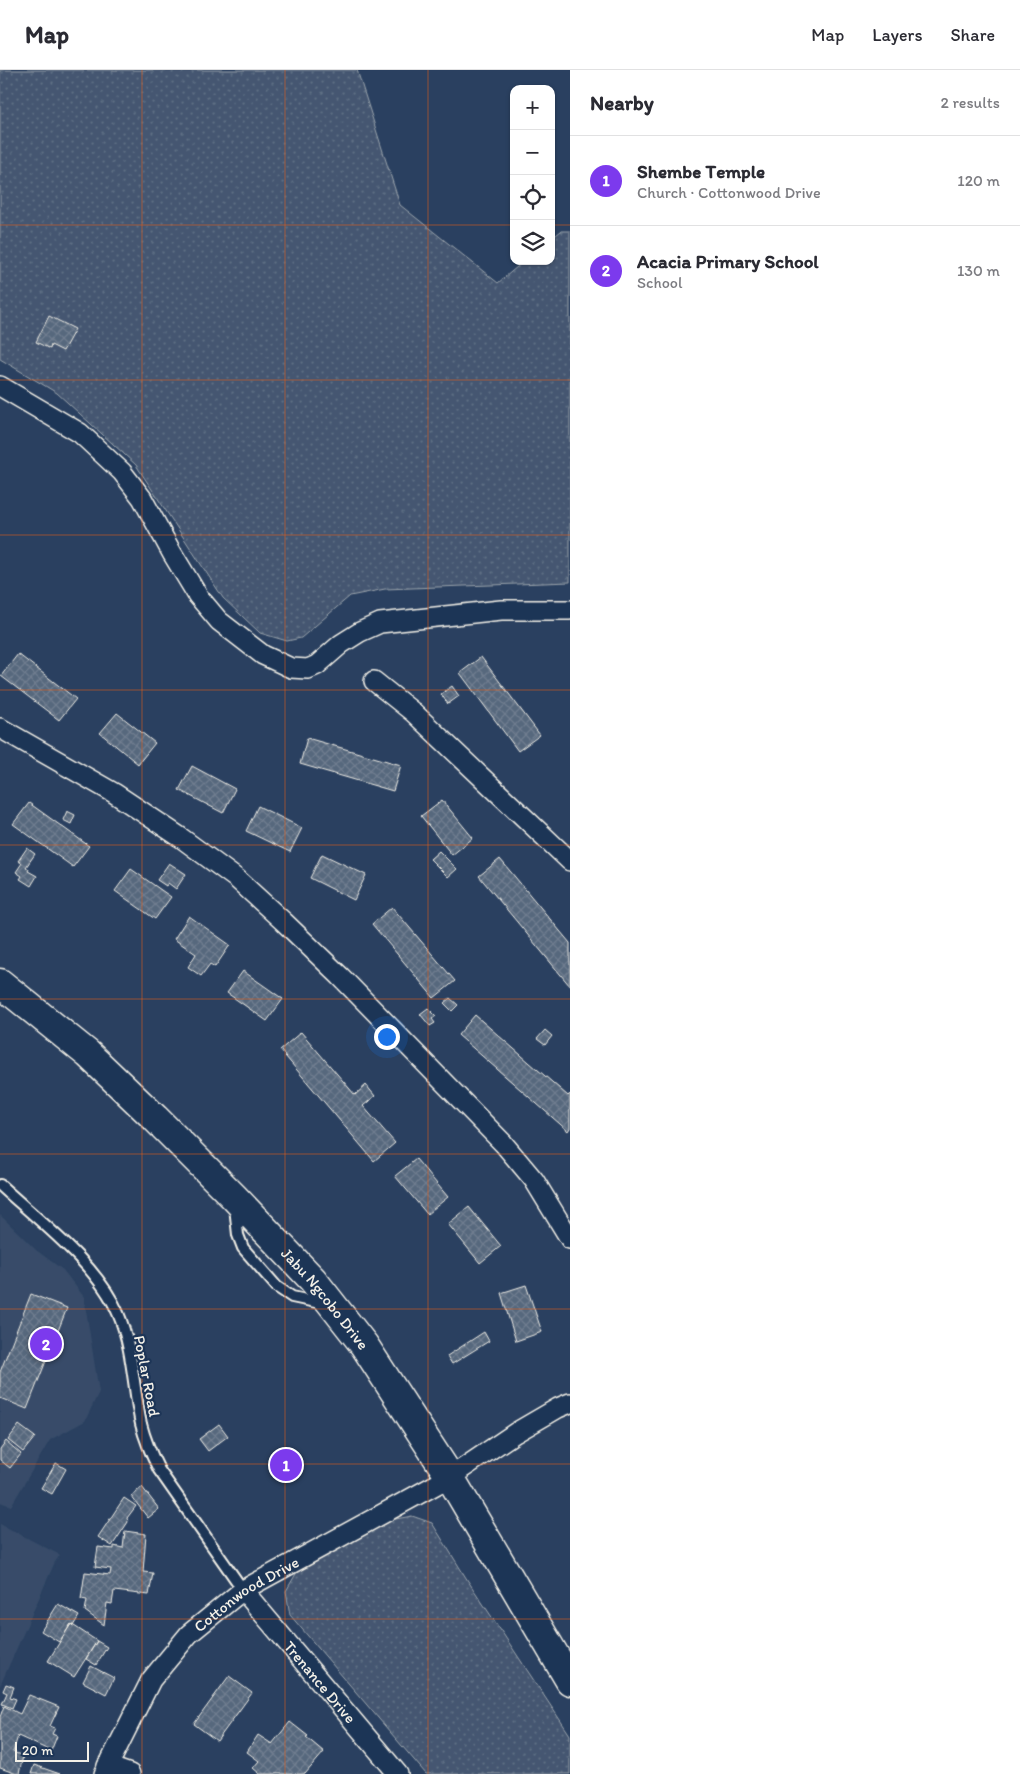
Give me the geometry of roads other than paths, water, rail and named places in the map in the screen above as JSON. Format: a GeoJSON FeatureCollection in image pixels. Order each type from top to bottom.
{"type":"FeatureCollection","features":[{"type":"Feature","properties":{"kind":"main road","name":"Jabu Ngcobo Drive"},"geometry":{"type":"LineString","coordinates":[[0,982],[88,1054],[234,1197],[313,1280],[364,1346],[450,1477],[549,1636],[570,1681]]}},
{"type":"Feature","properties":{"kind":"street"},"geometry":{"type":"LineString","coordinates":[[0,386],[80,433],[122,472],[142,498],[198,596],[219,621],[263,655],[291,668],[308,669],[317,665],[341,644],[360,632],[380,623],[501,610],[570,610]]}},
{"type":"Feature","properties":{"kind":"street"},"geometry":{"type":"LineString","coordinates":[[374,680],[414,713],[570,861]]}},
{"type":"Feature","properties":{"kind":"street"},"geometry":{"type":"LineString","coordinates":[[0,728],[114,793],[180,837],[237,879],[340,976],[503,1143],[534,1180],[570,1239]]}},
{"type":"Feature","properties":{"kind":"street","name":"Cottonwood Drive"},"geometry":{"type":"LineString","coordinates":[[106,1770],[151,1680],[190,1634],[243,1590],[450,1477],[515,1433],[570,1403]]}},
{"type":"Feature","properties":{"kind":"street","name":"Trenance Drive"},"geometry":{"type":"LineString","coordinates":[[243,1590],[398,1774]]}},
{"type":"Feature","properties":{"kind":"street"},"geometry":{"type":"LineString","coordinates":[[106,1770],[130,1774]]}},
{"type":"Feature","properties":{"kind":"lane","name":"Poplar Road"},"geometry":{"type":"LineString","coordinates":[[0,1185],[81,1258],[102,1286],[118,1313],[129,1350],[142,1426],[151,1454],[159,1470],[243,1590]]}},
{"type":"Feature","properties":{"kind":"place","name":"Acacia Primary School"},"geometry":{"type":"Point","coordinates":[46,1344]}},
{"type":"Feature","properties":{"kind":"place","name":"Shembe Temple"},"geometry":{"type":"Point","coordinates":[286,1465]}}]}
